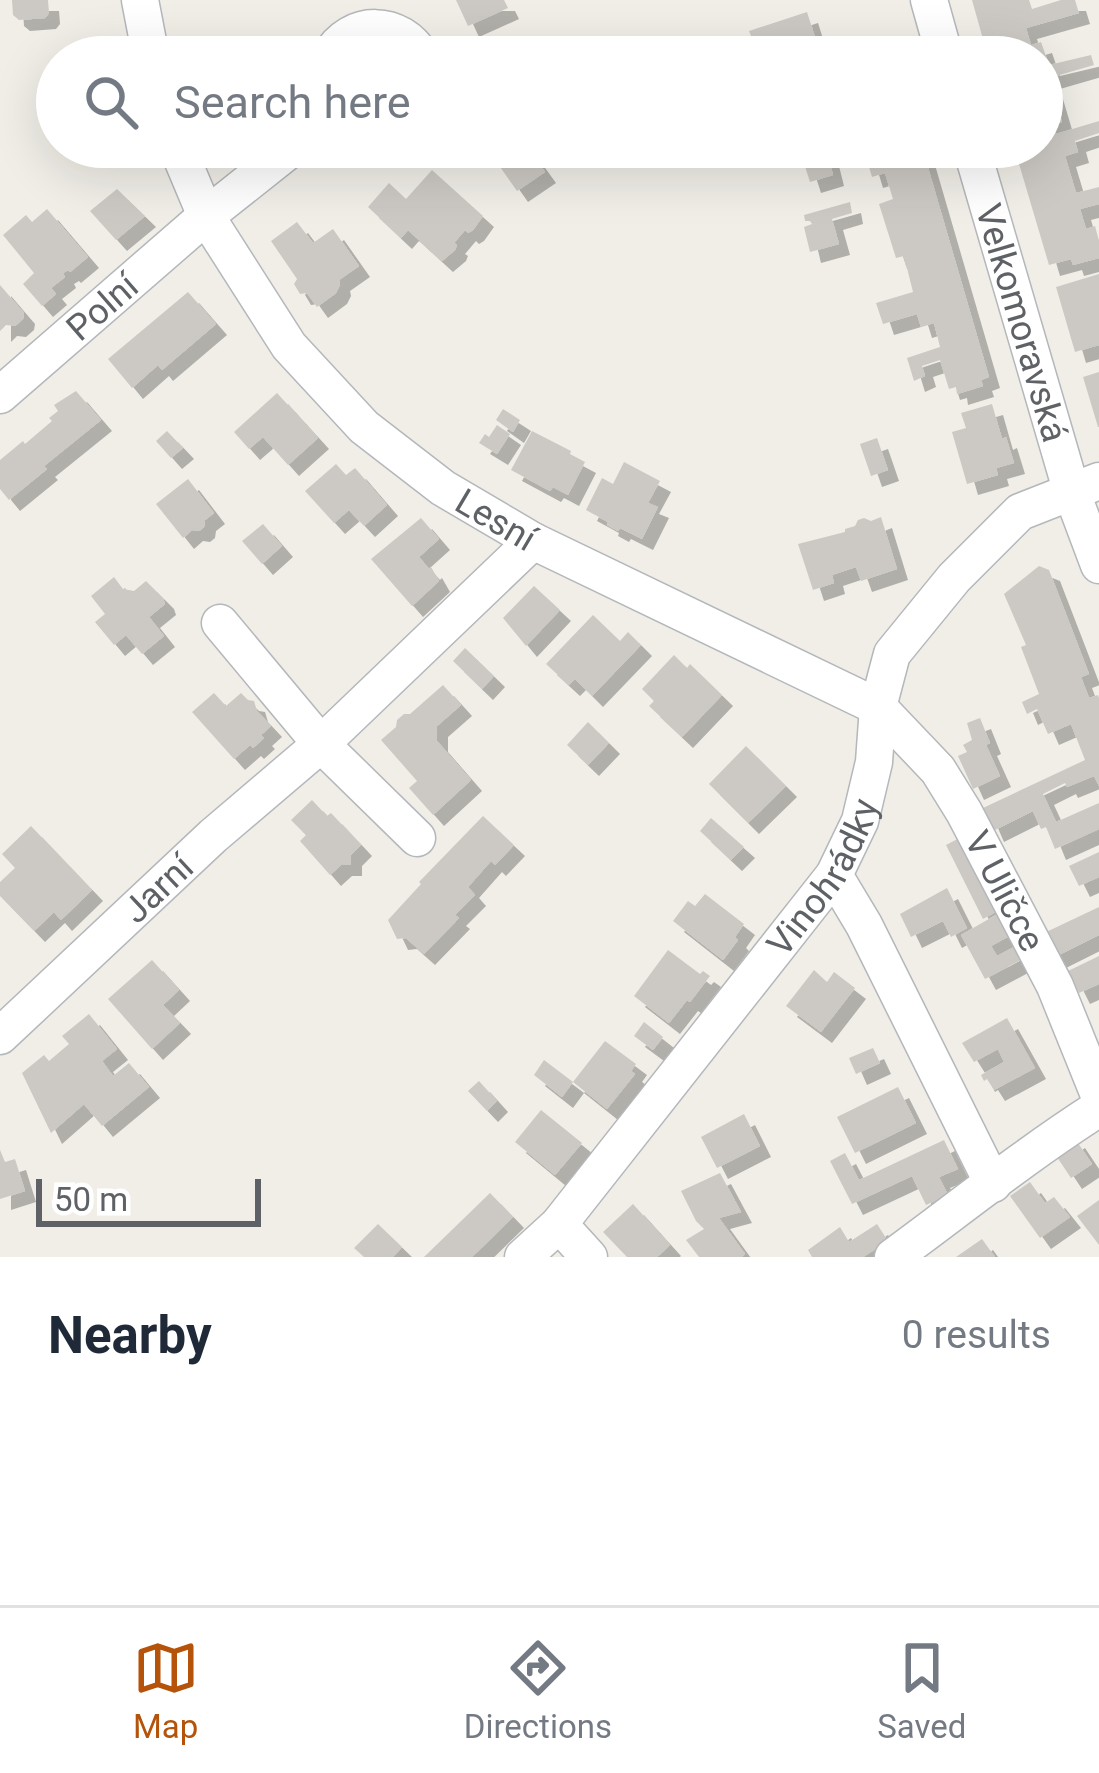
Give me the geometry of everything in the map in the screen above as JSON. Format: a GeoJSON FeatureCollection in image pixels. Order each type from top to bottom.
{"type":"FeatureCollection","features":[{"type":"Feature","properties":{"kind":"street"},"geometry":{"type":"LineString","coordinates":[[140,0],[147,36]]}},
{"type":"Feature","properties":{"kind":"street"},"geometry":{"type":"LineString","coordinates":[[929,0],[939,36]]}},
{"type":"Feature","properties":{"kind":"street"},"geometry":{"type":"LineString","coordinates":[[348,36],[383,27],[403,36]]}},
{"type":"Feature","properties":{"kind":"street","name":"Lesní"},"geometry":{"type":"LineString","coordinates":[[186,168],[206,216],[289,346],[364,427],[443,488],[533,541],[878,707]]}},
{"type":"Feature","properties":{"kind":"street"},"geometry":{"type":"LineString","coordinates":[[206,216],[267,168]]}},
{"type":"Feature","properties":{"kind":"street","name":"Velkomoravská"},"geometry":{"type":"LineString","coordinates":[[978,168],[1085,487],[1099,565]]}},
{"type":"Feature","properties":{"kind":"street","name":"Polní"},"geometry":{"type":"LineString","coordinates":[[0,395],[206,216]]}},
{"type":"Feature","properties":{"kind":"street","name":"Vinohrádky"},"geometry":{"type":"LineString","coordinates":[[523,1257],[559,1224],[834,875],[860,821],[874,762],[878,707],[892,654],[954,578],[1020,512],[1085,487]]}},
{"type":"Feature","properties":{"kind":"street","name":"Jarní"},"geometry":{"type":"LineString","coordinates":[[0,1036],[213,836],[321,744],[533,541]]}},
{"type":"Feature","properties":{"kind":"street"},"geometry":{"type":"LineString","coordinates":[[220,622],[321,744],[417,838]]}},
{"type":"Feature","properties":{"kind":"street","name":"V Uličce"},"geometry":{"type":"LineString","coordinates":[[878,707],[938,770],[964,812],[1055,986],[1099,1095]]}},
{"type":"Feature","properties":{"kind":"street"},"geometry":{"type":"LineString","coordinates":[[834,875],[993,1184]]}},
{"type":"Feature","properties":{"kind":"street"},"geometry":{"type":"LineString","coordinates":[[893,1257],[1040,1146],[1099,1108]]}},
{"type":"Feature","properties":{"kind":"street"},"geometry":{"type":"LineString","coordinates":[[559,1224],[589,1257]]}},
{"type":"Feature","properties":{"kind":"building"},"geometry":{"type":"Polygon","coordinates":[[[12,0],[48,0],[49,13],[45,18],[19,20],[13,15],[12,0]]]}},
{"type":"Feature","properties":{"kind":"building"},"geometry":{"type":"Polygon","coordinates":[[[456,0],[504,0],[508,8],[468,26],[456,0]]]}},
{"type":"Feature","properties":{"kind":"building"},"geometry":{"type":"Polygon","coordinates":[[[972,0],[1029,0],[1032,9],[1075,0],[1079,13],[1026,28],[1028,36],[982,36],[972,0]]]}},
{"type":"Feature","properties":{"kind":"building"},"geometry":{"type":"Polygon","coordinates":[[[807,12],[815,36],[751,36],[749,31],[807,12]]]}},
{"type":"Feature","properties":{"kind":"building"},"geometry":{"type":"Polygon","coordinates":[[[1091,55],[1094,65],[1063,74],[1063,62],[1091,55]]]}},
{"type":"Feature","properties":{"kind":"building"},"geometry":{"type":"Polygon","coordinates":[[[1099,121],[1099,133],[1075,141],[1078,152],[1065,156],[1076,193],[1099,187],[1099,204],[1080,209],[1086,229],[1095,226],[1099,258],[1049,265],[1020,168],[1063,168],[1063,132],[1099,121]]]}},
{"type":"Feature","properties":{"kind":"building"},"geometry":{"type":"Polygon","coordinates":[[[501,168],[542,168],[545,172],[517,191],[501,168]]]}},
{"type":"Feature","properties":{"kind":"building"},"geometry":{"type":"Polygon","coordinates":[[[806,168],[831,168],[833,175],[810,182],[806,168]]]}},
{"type":"Feature","properties":{"kind":"building"},"geometry":{"type":"Polygon","coordinates":[[[869,168],[928,168],[989,377],[981,380],[983,386],[957,394],[956,387],[949,389],[940,360],[922,366],[925,376],[914,381],[907,358],[940,347],[934,323],[921,327],[917,314],[883,324],[876,303],[913,292],[904,256],[896,258],[879,204],[893,199],[885,173],[872,177],[869,168]]]}},
{"type":"Feature","properties":{"kind":"building"},"geometry":{"type":"Polygon","coordinates":[[[432,170],[483,216],[473,230],[465,230],[454,243],[455,250],[442,261],[408,230],[401,238],[368,207],[389,183],[406,199],[432,170]]]}},
{"type":"Feature","properties":{"kind":"building"},"geometry":{"type":"Polygon","coordinates":[[[117,189],[145,216],[116,240],[90,211],[117,189]]]}},
{"type":"Feature","properties":{"kind":"building"},"geometry":{"type":"Polygon","coordinates":[[[850,202],[852,213],[832,219],[839,244],[810,252],[804,227],[812,224],[804,215],[850,202]]]}},
{"type":"Feature","properties":{"kind":"building"},"geometry":{"type":"Polygon","coordinates":[[[47,209],[88,257],[63,273],[65,277],[51,288],[56,294],[42,306],[23,284],[34,273],[3,235],[26,215],[32,222],[47,209]]]}},
{"type":"Feature","properties":{"kind":"building"},"geometry":{"type":"Polygon","coordinates":[[[297,222],[313,243],[333,229],[359,266],[339,280],[336,293],[317,307],[307,293],[300,294],[294,284],[297,279],[271,241],[297,222]]]}},
{"type":"Feature","properties":{"kind":"building"},"geometry":{"type":"Polygon","coordinates":[[[1099,274],[1099,345],[1075,352],[1056,287],[1099,274]]]}},
{"type":"Feature","properties":{"kind":"building"},"geometry":{"type":"Polygon","coordinates":[[[0,285],[24,313],[15,326],[6,325],[0,331],[0,285]]]}},
{"type":"Feature","properties":{"kind":"building"},"geometry":{"type":"Polygon","coordinates":[[[188,292],[216,324],[162,370],[158,365],[132,388],[108,359],[188,292]]]}},
{"type":"Feature","properties":{"kind":"building"},"geometry":{"type":"Polygon","coordinates":[[[1099,372],[1099,427],[1098,427],[1083,377],[1099,372]]]}},
{"type":"Feature","properties":{"kind":"building"},"geometry":{"type":"Polygon","coordinates":[[[76,391],[101,420],[9,500],[0,489],[0,460],[52,421],[49,418],[58,411],[54,405],[76,391]]]}},
{"type":"Feature","properties":{"kind":"building"},"geometry":{"type":"Polygon","coordinates":[[[277,393],[318,438],[288,465],[263,437],[249,449],[234,432],[277,393]]]}},
{"type":"Feature","properties":{"kind":"building"},"geometry":{"type":"Polygon","coordinates":[[[992,404],[1014,463],[996,468],[998,475],[967,484],[952,432],[966,428],[961,413],[992,404]]]}},
{"type":"Feature","properties":{"kind":"building"},"geometry":{"type":"Polygon","coordinates":[[[503,409],[520,420],[513,432],[496,420],[503,409]]]}},
{"type":"Feature","properties":{"kind":"building"},"geometry":{"type":"Polygon","coordinates":[[[497,425],[510,434],[497,454],[479,443],[497,425]]]}},
{"type":"Feature","properties":{"kind":"building"},"geometry":{"type":"Polygon","coordinates":[[[167,431],[183,448],[171,458],[156,441],[167,431]]]}},
{"type":"Feature","properties":{"kind":"building"},"geometry":{"type":"Polygon","coordinates":[[[532,431],[585,462],[568,495],[511,470],[532,431]]]}},
{"type":"Feature","properties":{"kind":"building"},"geometry":{"type":"Polygon","coordinates":[[[877,438],[888,470],[871,476],[860,444],[877,438]]]}},
{"type":"Feature","properties":{"kind":"building"},"geometry":{"type":"Polygon","coordinates":[[[624,462],[660,481],[648,503],[658,507],[642,539],[618,531],[586,510],[602,478],[613,484],[624,462]]]}},
{"type":"Feature","properties":{"kind":"building"},"geometry":{"type":"Polygon","coordinates":[[[336,464],[346,475],[355,468],[387,505],[364,526],[349,510],[334,523],[305,491],[336,464]]]}},
{"type":"Feature","properties":{"kind":"building"},"geometry":{"type":"Polygon","coordinates":[[[188,479],[214,513],[204,527],[183,538],[156,504],[188,479]]]}},
{"type":"Feature","properties":{"kind":"building"},"geometry":{"type":"Polygon","coordinates":[[[881,517],[897,569],[861,581],[856,567],[832,575],[834,583],[813,590],[798,544],[845,532],[864,518],[881,517]]]}},
{"type":"Feature","properties":{"kind":"building"},"geometry":{"type":"Polygon","coordinates":[[[421,518],[439,539],[419,557],[439,581],[412,606],[371,559],[421,518]]]}},
{"type":"Feature","properties":{"kind":"building"},"geometry":{"type":"Polygon","coordinates":[[[263,524],[282,546],[262,564],[242,541],[263,524]]]}},
{"type":"Feature","properties":{"kind":"building"},"geometry":{"type":"Polygon","coordinates":[[[1039,566],[1049,570],[1089,674],[1081,677],[1089,698],[1099,698],[1099,786],[1094,776],[1043,794],[1056,822],[1099,803],[1099,829],[1055,849],[1033,811],[993,831],[983,808],[1085,760],[1071,724],[1048,734],[1037,709],[1027,714],[1022,702],[1039,694],[1021,647],[1026,645],[1004,594],[1039,566]]]}},
{"type":"Feature","properties":{"kind":"building"},"geometry":{"type":"Polygon","coordinates":[[[114,577],[123,589],[134,591],[146,581],[163,598],[165,604],[149,617],[164,636],[142,654],[126,635],[114,645],[95,622],[105,614],[91,596],[114,577]]]}},
{"type":"Feature","properties":{"kind":"building"},"geometry":{"type":"Polygon","coordinates":[[[534,586],[560,610],[526,646],[503,618],[534,586]]]}},
{"type":"Feature","properties":{"kind":"building"},"geometry":{"type":"Polygon","coordinates":[[[593,615],[620,641],[628,632],[641,645],[592,696],[575,679],[569,685],[546,664],[593,615]]]}},
{"type":"Feature","properties":{"kind":"building"},"geometry":{"type":"Polygon","coordinates":[[[465,648],[494,676],[482,689],[453,661],[465,648]]]}},
{"type":"Feature","properties":{"kind":"building"},"geometry":{"type":"Polygon","coordinates":[[[674,655],[722,695],[682,737],[649,706],[654,701],[642,689],[674,655]]]}},
{"type":"Feature","properties":{"kind":"building"},"geometry":{"type":"Polygon","coordinates":[[[443,685],[461,705],[437,726],[437,741],[471,780],[433,815],[409,788],[417,781],[381,740],[397,720],[443,685]]]}},
{"type":"Feature","properties":{"kind":"building"},"geometry":{"type":"Polygon","coordinates":[[[214,693],[226,706],[241,693],[254,701],[271,726],[253,748],[250,745],[234,759],[192,712],[214,693]]]}},
{"type":"Feature","properties":{"kind":"building"},"geometry":{"type":"Polygon","coordinates":[[[980,718],[1000,776],[973,789],[958,756],[967,752],[963,745],[972,740],[967,723],[980,718]]]}},
{"type":"Feature","properties":{"kind":"building"},"geometry":{"type":"Polygon","coordinates":[[[588,722],[609,743],[588,765],[567,745],[588,722]]]}},
{"type":"Feature","properties":{"kind":"building"},"geometry":{"type":"Polygon","coordinates":[[[746,746],[786,786],[748,823],[709,784],[746,746]]]}},
{"type":"Feature","properties":{"kind":"building"},"geometry":{"type":"Polygon","coordinates":[[[312,800],[361,845],[351,855],[351,865],[341,865],[330,875],[300,841],[306,835],[291,820],[312,800]]]}},
{"type":"Feature","properties":{"kind":"building"},"geometry":{"type":"Polygon","coordinates":[[[483,816],[514,845],[495,865],[491,861],[468,887],[475,895],[424,954],[406,938],[397,939],[388,920],[483,816]]]}},
{"type":"Feature","properties":{"kind":"building"},"geometry":{"type":"Polygon","coordinates":[[[711,818],[744,847],[731,860],[700,831],[711,818]]]}},
{"type":"Feature","properties":{"kind":"building"},"geometry":{"type":"Polygon","coordinates":[[[31,826],[92,890],[61,920],[54,912],[34,931],[0,896],[0,882],[15,868],[2,854],[31,826]]]}},
{"type":"Feature","properties":{"kind":"building"},"geometry":{"type":"Polygon","coordinates":[[[967,834],[1005,907],[983,919],[946,845],[967,834]]]}},
{"type":"Feature","properties":{"kind":"building"},"geometry":{"type":"Polygon","coordinates":[[[1099,852],[1099,877],[1079,886],[1069,866],[1099,852]]]}},
{"type":"Feature","properties":{"kind":"building"},"geometry":{"type":"Polygon","coordinates":[[[947,888],[967,928],[951,937],[943,921],[911,937],[900,914],[947,888]]]}},
{"type":"Feature","properties":{"kind":"building"},"geometry":{"type":"Polygon","coordinates":[[[705,894],[744,924],[723,960],[673,921],[688,901],[695,906],[705,894]]]}},
{"type":"Feature","properties":{"kind":"building"},"geometry":{"type":"Polygon","coordinates":[[[1099,907],[1099,935],[1053,958],[1042,934],[1099,907]]]}},
{"type":"Feature","properties":{"kind":"building"},"geometry":{"type":"Polygon","coordinates":[[[1001,912],[1013,934],[991,946],[997,956],[1018,945],[1032,954],[985,979],[961,935],[1001,912]]]}},
{"type":"Feature","properties":{"kind":"building"},"geometry":{"type":"Polygon","coordinates":[[[668,950],[710,976],[669,1023],[634,996],[668,950]]]}},
{"type":"Feature","properties":{"kind":"building"},"geometry":{"type":"Polygon","coordinates":[[[1099,956],[1099,984],[1079,993],[1068,971],[1099,956]]]}},
{"type":"Feature","properties":{"kind":"building"},"geometry":{"type":"Polygon","coordinates":[[[152,960],[179,990],[163,1005],[180,1023],[152,1049],[108,999],[152,960]]]}},
{"type":"Feature","properties":{"kind":"building"},"geometry":{"type":"Polygon","coordinates":[[[814,970],[827,982],[834,972],[855,988],[821,1032],[786,1006],[814,970]]]}},
{"type":"Feature","properties":{"kind":"building"},"geometry":{"type":"Polygon","coordinates":[[[89,1014],[117,1049],[102,1061],[113,1076],[129,1063],[149,1087],[102,1126],[84,1104],[51,1133],[22,1073],[44,1055],[49,1061],[69,1044],[62,1036],[89,1014]]]}},
{"type":"Feature","properties":{"kind":"building"},"geometry":{"type":"Polygon","coordinates":[[[1007,1018],[1035,1068],[994,1090],[981,1075],[1004,1062],[998,1049],[974,1062],[962,1043],[1007,1018]]]}},
{"type":"Feature","properties":{"kind":"building"},"geometry":{"type":"Polygon","coordinates":[[[644,1022],[663,1037],[653,1050],[634,1036],[644,1022]]]}},
{"type":"Feature","properties":{"kind":"building"},"geometry":{"type":"Polygon","coordinates":[[[605,1041],[636,1064],[631,1071],[635,1074],[607,1109],[573,1082],[605,1041]]]}},
{"type":"Feature","properties":{"kind":"building"},"geometry":{"type":"Polygon","coordinates":[[[873,1048],[880,1063],[856,1074],[849,1058],[873,1048]]]}},
{"type":"Feature","properties":{"kind":"building"},"geometry":{"type":"Polygon","coordinates":[[[544,1060],[573,1082],[562,1097],[534,1075],[544,1060]]]}},
{"type":"Feature","properties":{"kind":"building"},"geometry":{"type":"Polygon","coordinates":[[[479,1081],[497,1101],[487,1111],[468,1091],[479,1081]]]}},
{"type":"Feature","properties":{"kind":"building"},"geometry":{"type":"Polygon","coordinates":[[[898,1087],[916,1123],[855,1153],[837,1117],[898,1087]]]}},
{"type":"Feature","properties":{"kind":"building"},"geometry":{"type":"Polygon","coordinates":[[[541,1110],[582,1143],[555,1175],[515,1142],[541,1110]]]}},
{"type":"Feature","properties":{"kind":"building"},"geometry":{"type":"Polygon","coordinates":[[[744,1114],[760,1146],[717,1168],[701,1137],[744,1114]]]}},
{"type":"Feature","properties":{"kind":"building"},"geometry":{"type":"Polygon","coordinates":[[[1074,1137],[1092,1164],[1071,1178],[1053,1151],[1074,1137]]]}},
{"type":"Feature","properties":{"kind":"building"},"geometry":{"type":"Polygon","coordinates":[[[944,1140],[958,1169],[939,1177],[948,1195],[926,1205],[912,1176],[852,1204],[830,1161],[845,1153],[859,1180],[944,1140]]]}},
{"type":"Feature","properties":{"kind":"building"},"geometry":{"type":"Polygon","coordinates":[[[0,1150],[5,1162],[15,1159],[25,1191],[0,1199],[0,1150]]]}},
{"type":"Feature","properties":{"kind":"building"},"geometry":{"type":"Polygon","coordinates":[[[720,1173],[741,1212],[719,1218],[745,1254],[742,1257],[699,1257],[686,1240],[704,1229],[681,1191],[720,1173]]]}},
{"type":"Feature","properties":{"kind":"building"},"geometry":{"type":"Polygon","coordinates":[[[1030,1182],[1045,1203],[1054,1197],[1070,1217],[1040,1238],[1010,1196],[1030,1182]]]}},
{"type":"Feature","properties":{"kind":"building"},"geometry":{"type":"Polygon","coordinates":[[[490,1193],[513,1217],[472,1257],[424,1257],[490,1193]]]}},
{"type":"Feature","properties":{"kind":"building"},"geometry":{"type":"Polygon","coordinates":[[[1099,1200],[1099,1245],[1077,1216],[1099,1200]]]}},
{"type":"Feature","properties":{"kind":"building"},"geometry":{"type":"Polygon","coordinates":[[[633,1204],[670,1245],[657,1257],[627,1257],[603,1232],[633,1204]]]}},
{"type":"Feature","properties":{"kind":"building"},"geometry":{"type":"Polygon","coordinates":[[[378,1224],[402,1247],[393,1257],[364,1257],[354,1248],[378,1224]]]}},
{"type":"Feature","properties":{"kind":"building"},"geometry":{"type":"Polygon","coordinates":[[[877,1224],[888,1241],[863,1257],[812,1257],[808,1250],[840,1227],[849,1242],[877,1224]]]}},
{"type":"Feature","properties":{"kind":"building"},"geometry":{"type":"Polygon","coordinates":[[[982,1239],[995,1257],[956,1257],[982,1239]]]}}]}
